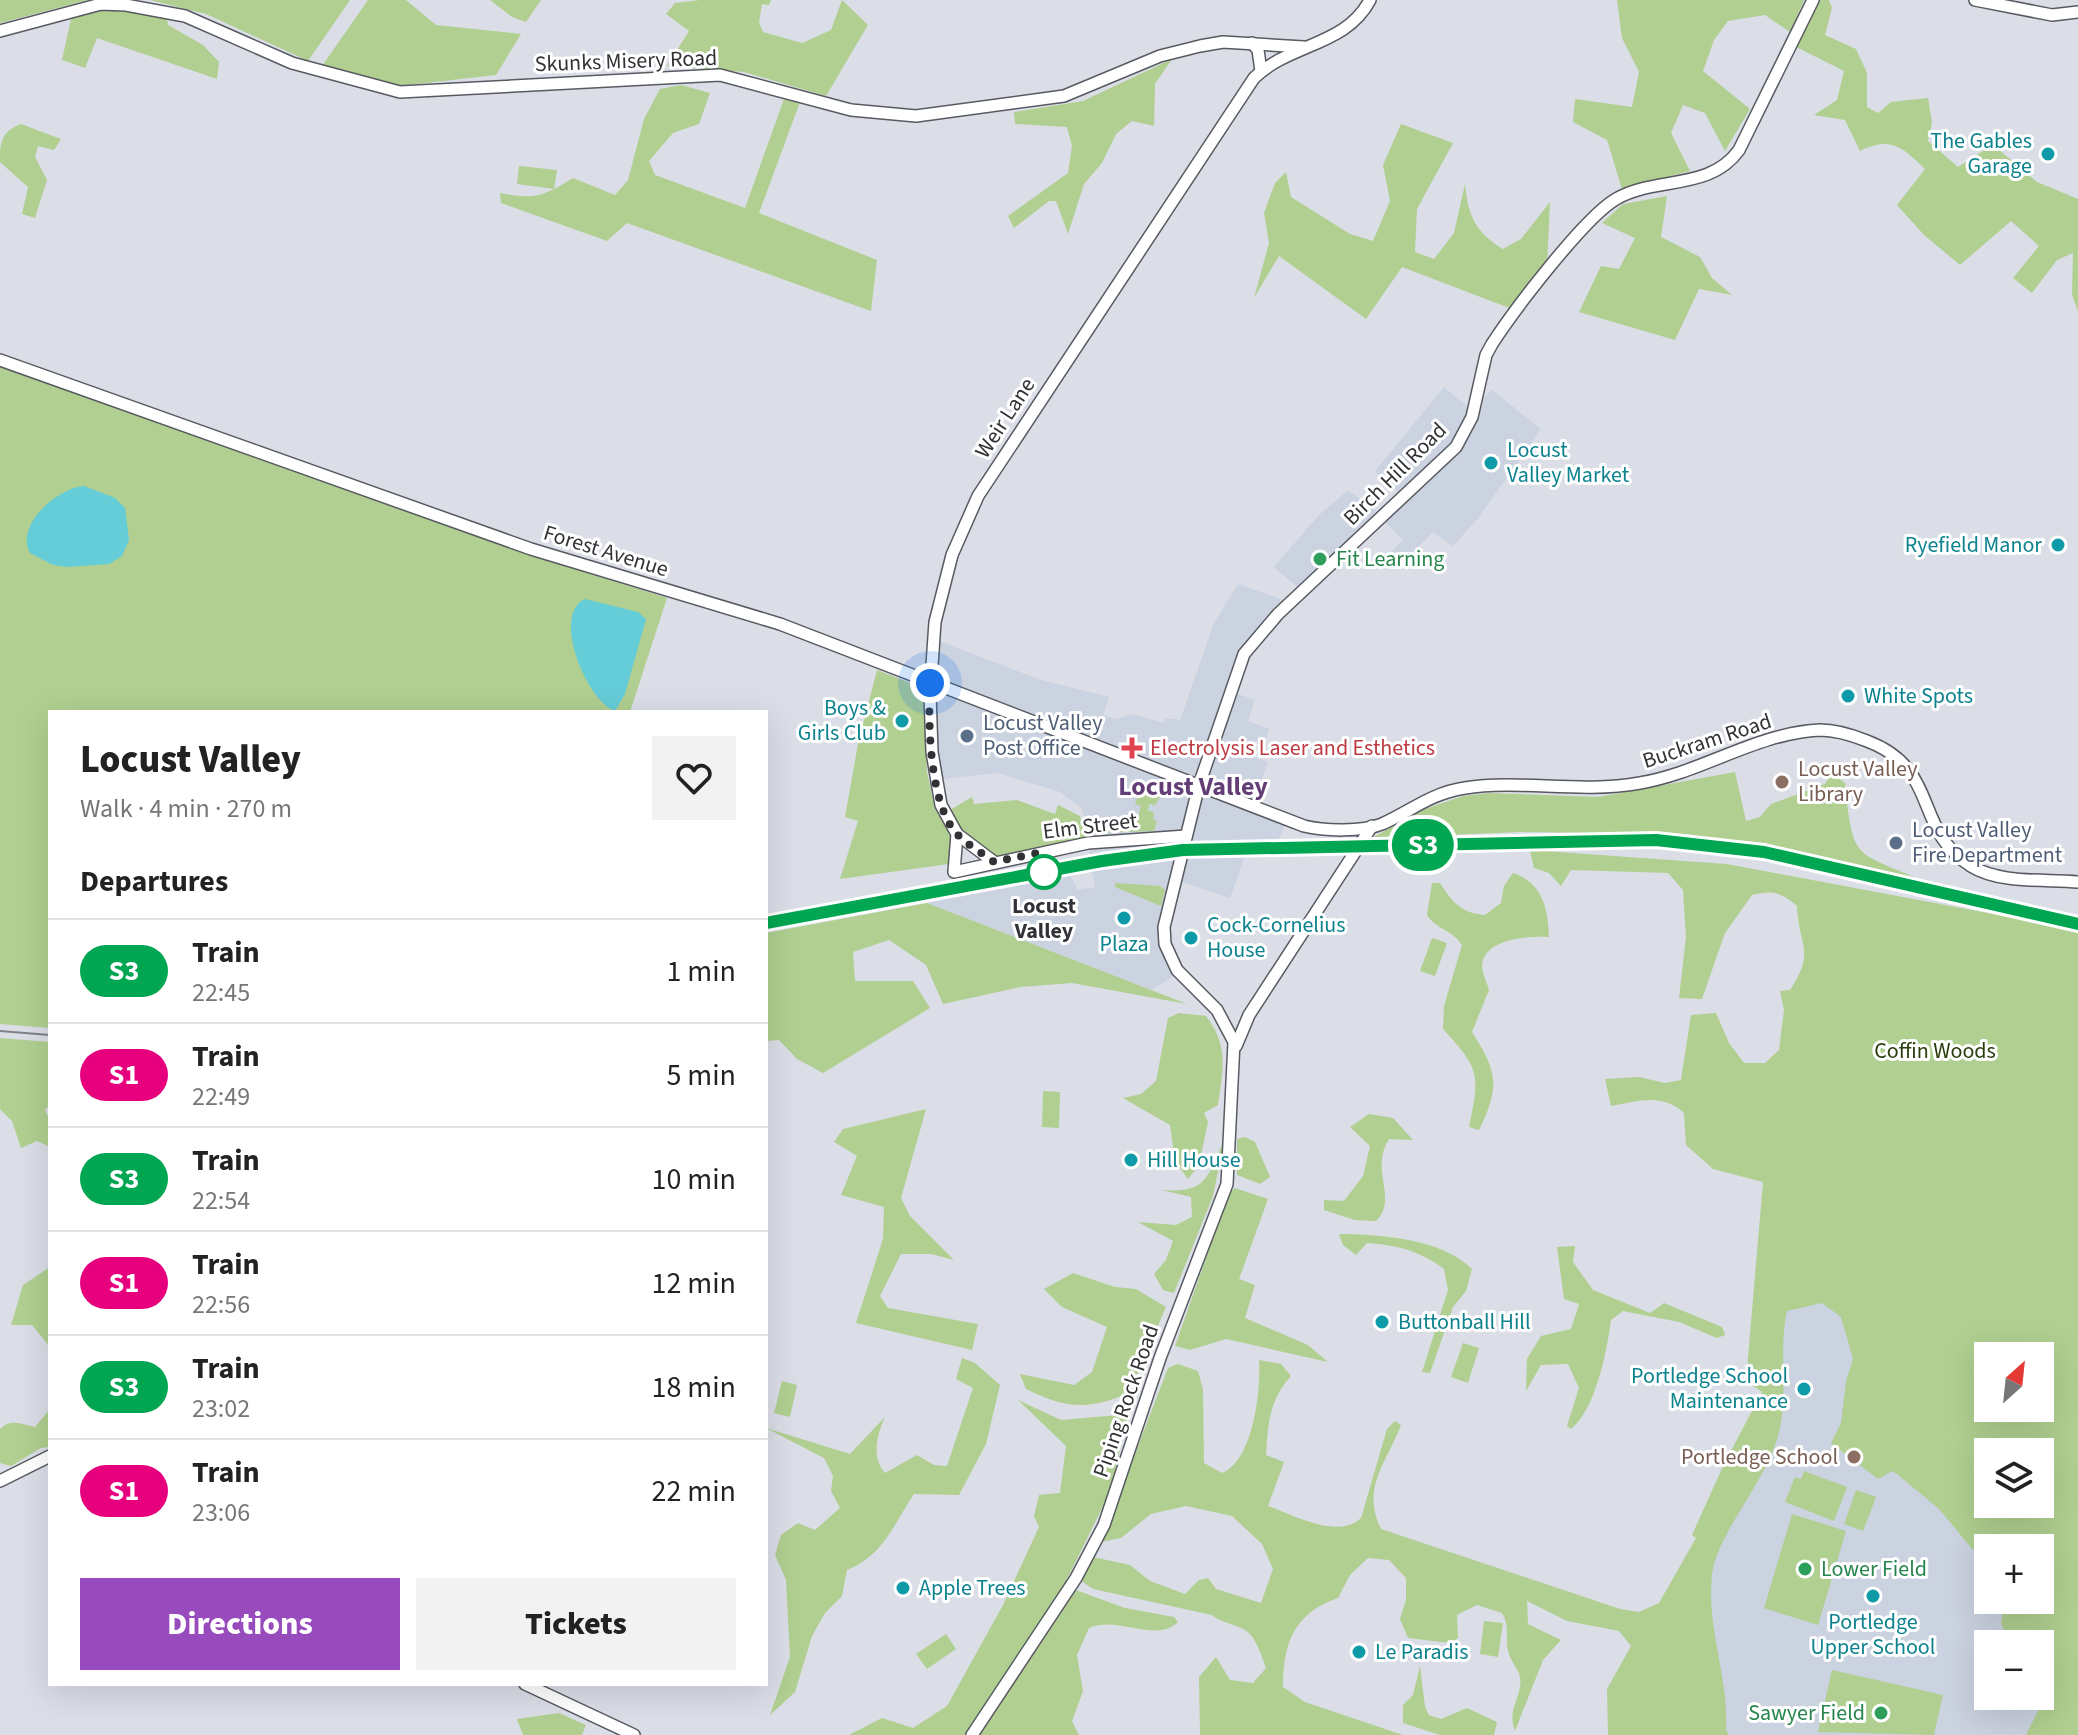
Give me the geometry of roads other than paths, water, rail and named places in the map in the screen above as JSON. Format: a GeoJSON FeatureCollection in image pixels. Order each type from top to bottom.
{"type":"FeatureCollection","features":[{"type":"Feature","properties":{"kind":"street","name":"Weir Lane"},"geometry":{"type":"LineString","coordinates":[[994,862],[957,834],[941,805],[932,752],[930,683],[935,622],[943,582],[978,496],[1261,71],[1304,47],[1326,41],[1343,31],[1357,19],[1370,0]]}},
{"type":"Feature","properties":{"kind":"street","name":"Birch Hill Road"},"geometry":{"type":"LineString","coordinates":[[1235,1050],[1230,1028],[1177,970],[1165,944],[1166,909],[1199,785],[1244,654],[1278,614],[1456,447],[1472,417],[1486,355],[1492,344],[1593,219],[1623,196],[1726,166],[1739,150],[1813,0]]}},
{"type":"Feature","properties":{"kind":"street"},"geometry":{"type":"LineString","coordinates":[[1975,0],[2052,15],[2078,12]]}},
{"type":"Feature","properties":{"kind":"street","name":"Skunks Misery Road"},"geometry":{"type":"LineString","coordinates":[[0,31],[91,6],[126,5],[185,16],[292,63],[400,92],[720,75],[851,110],[916,116],[1064,96],[1177,51],[1223,42],[1304,47]]}},
{"type":"Feature","properties":{"kind":"street"},"geometry":{"type":"LineString","coordinates":[[1252,43],[1258,50],[1261,71]]}},
{"type":"Feature","properties":{"kind":"street","name":"Forest Avenue"},"geometry":{"type":"LineString","coordinates":[[0,360],[531,549],[780,624],[1199,785]]}},
{"type":"Feature","properties":{"kind":"street","name":"Buckram Road"},"geometry":{"type":"LineString","coordinates":[[1199,785],[1313,828],[1372,826],[1417,802],[1464,788],[1611,788],[1663,778],[1772,739],[1819,730],[1836,731],[1898,755],[1917,780],[1942,839],[1971,866],[1993,875],[2078,882]]}},
{"type":"Feature","properties":{"kind":"street"},"geometry":{"type":"LineString","coordinates":[[1235,1050],[1246,1020],[1372,826]]}},
{"type":"Feature","properties":{"kind":"street","name":"Elm Street"},"geometry":{"type":"LineString","coordinates":[[957,834],[954,872],[1088,843],[1186,836]]}},
{"type":"Feature","properties":{"kind":"street","name":"Piping Rock Road"},"geometry":{"type":"LineString","coordinates":[[972,1735],[1076,1578],[1107,1518],[1160,1358],[1227,1184],[1235,1050]]}},
{"type":"Feature","properties":{"kind":"street"},"geometry":{"type":"LineString","coordinates":[[0,1481],[48,1457]]}},
{"type":"Feature","properties":{"kind":"street"},"geometry":{"type":"LineString","coordinates":[[529,1686],[634,1735]]}},
{"type":"Feature","properties":{"kind":"water"},"geometry":{"type":"Polygon","coordinates":[[[84,486],[115,498],[125,508],[129,540],[122,556],[109,564],[68,567],[53,565],[30,553],[28,531],[41,510],[62,493],[84,486]]]}},
{"type":"Feature","properties":{"kind":"water"},"geometry":{"type":"Polygon","coordinates":[[[585,599],[638,612],[646,619],[625,694],[616,710],[605,705],[584,676],[572,639],[571,622],[575,608],[585,599]]]}},
{"type":"Feature","properties":{"kind":"railway"},"geometry":{"type":"LineString","coordinates":[[768,927],[1062,871],[1182,853],[1656,840],[1764,852],[2078,924]]}},
{"type":"Feature","properties":{"kind":"railway"},"geometry":{"type":"LineString","coordinates":[[0,1031],[48,1035]]}},
{"type":"Feature","properties":{"kind":"train","name":"S3"},"geometry":{"type":"LineString","coordinates":[[768,923],[1102,861],[1183,850],[1656,840],[1764,852],[2078,924]]}},
{"type":"Feature","properties":{"kind":"place","name":"The Gables Garage"},"geometry":{"type":"Point","coordinates":[2048,154]}},
{"type":"Feature","properties":{"kind":"place","name":"Locust Valley Market"},"geometry":{"type":"Point","coordinates":[1491,463]}},
{"type":"Feature","properties":{"kind":"place","name":"Ryefield Manor"},"geometry":{"type":"Point","coordinates":[2058,545]}},
{"type":"Feature","properties":{"kind":"place","name":"Fit Learning"},"geometry":{"type":"Point","coordinates":[1320,559]}},
{"type":"Feature","properties":{"kind":"place","name":"White Spots"},"geometry":{"type":"Point","coordinates":[1848,696]}},
{"type":"Feature","properties":{"kind":"place","name":"Boys & Girls Club"},"geometry":{"type":"Point","coordinates":[902,721]}},
{"type":"Feature","properties":{"kind":"place","name":"Locust Valley Post Office"},"geometry":{"type":"Point","coordinates":[967,736]}},
{"type":"Feature","properties":{"kind":"place","name":"Electrolysis Laser and Esthetics"},"geometry":{"type":"Point","coordinates":[1132,748]}},
{"type":"Feature","properties":{"kind":"place","name":"Locust Valley Library"},"geometry":{"type":"Point","coordinates":[1782,782]}},
{"type":"Feature","properties":{"kind":"place","name":"Locust Valley Fire Department"},"geometry":{"type":"Point","coordinates":[1896,843]}},
{"type":"Feature","properties":{"kind":"place","name":"Locust Valley"},"geometry":{"type":"Point","coordinates":[1044,872]}},
{"type":"Feature","properties":{"kind":"place","name":"Plaza"},"geometry":{"type":"Point","coordinates":[1124,918]}},
{"type":"Feature","properties":{"kind":"place","name":"Cock-Cornelius House"},"geometry":{"type":"Point","coordinates":[1191,938]}},
{"type":"Feature","properties":{"kind":"place","name":"Hill House"},"geometry":{"type":"Point","coordinates":[1131,1160]}},
{"type":"Feature","properties":{"kind":"place","name":"Buttonball Hill"},"geometry":{"type":"Point","coordinates":[1382,1322]}},
{"type":"Feature","properties":{"kind":"place","name":"Portledge School Maintenance"},"geometry":{"type":"Point","coordinates":[1804,1389]}},
{"type":"Feature","properties":{"kind":"place","name":"Portledge School"},"geometry":{"type":"Point","coordinates":[1854,1457]}},
{"type":"Feature","properties":{"kind":"place","name":"Lower Field"},"geometry":{"type":"Point","coordinates":[1805,1569]}},
{"type":"Feature","properties":{"kind":"place","name":"Apple Trees"},"geometry":{"type":"Point","coordinates":[903,1588]}},
{"type":"Feature","properties":{"kind":"place","name":"Portledge Upper School"},"geometry":{"type":"Point","coordinates":[1873,1596]}},
{"type":"Feature","properties":{"kind":"place","name":"Le Paradis"},"geometry":{"type":"Point","coordinates":[1359,1652]}},
{"type":"Feature","properties":{"kind":"place","name":"Sawyer Field"},"geometry":{"type":"Point","coordinates":[1881,1713]}},
{"type":"Feature","properties":{"kind":"district","name":"Locust Valley"},"geometry":{"type":"Point","coordinates":[1193,786]}},
{"type":"Feature","properties":{"kind":"park label","name":"Coffin Woods"},"geometry":{"type":"Point","coordinates":[1935,1051]}}]}
